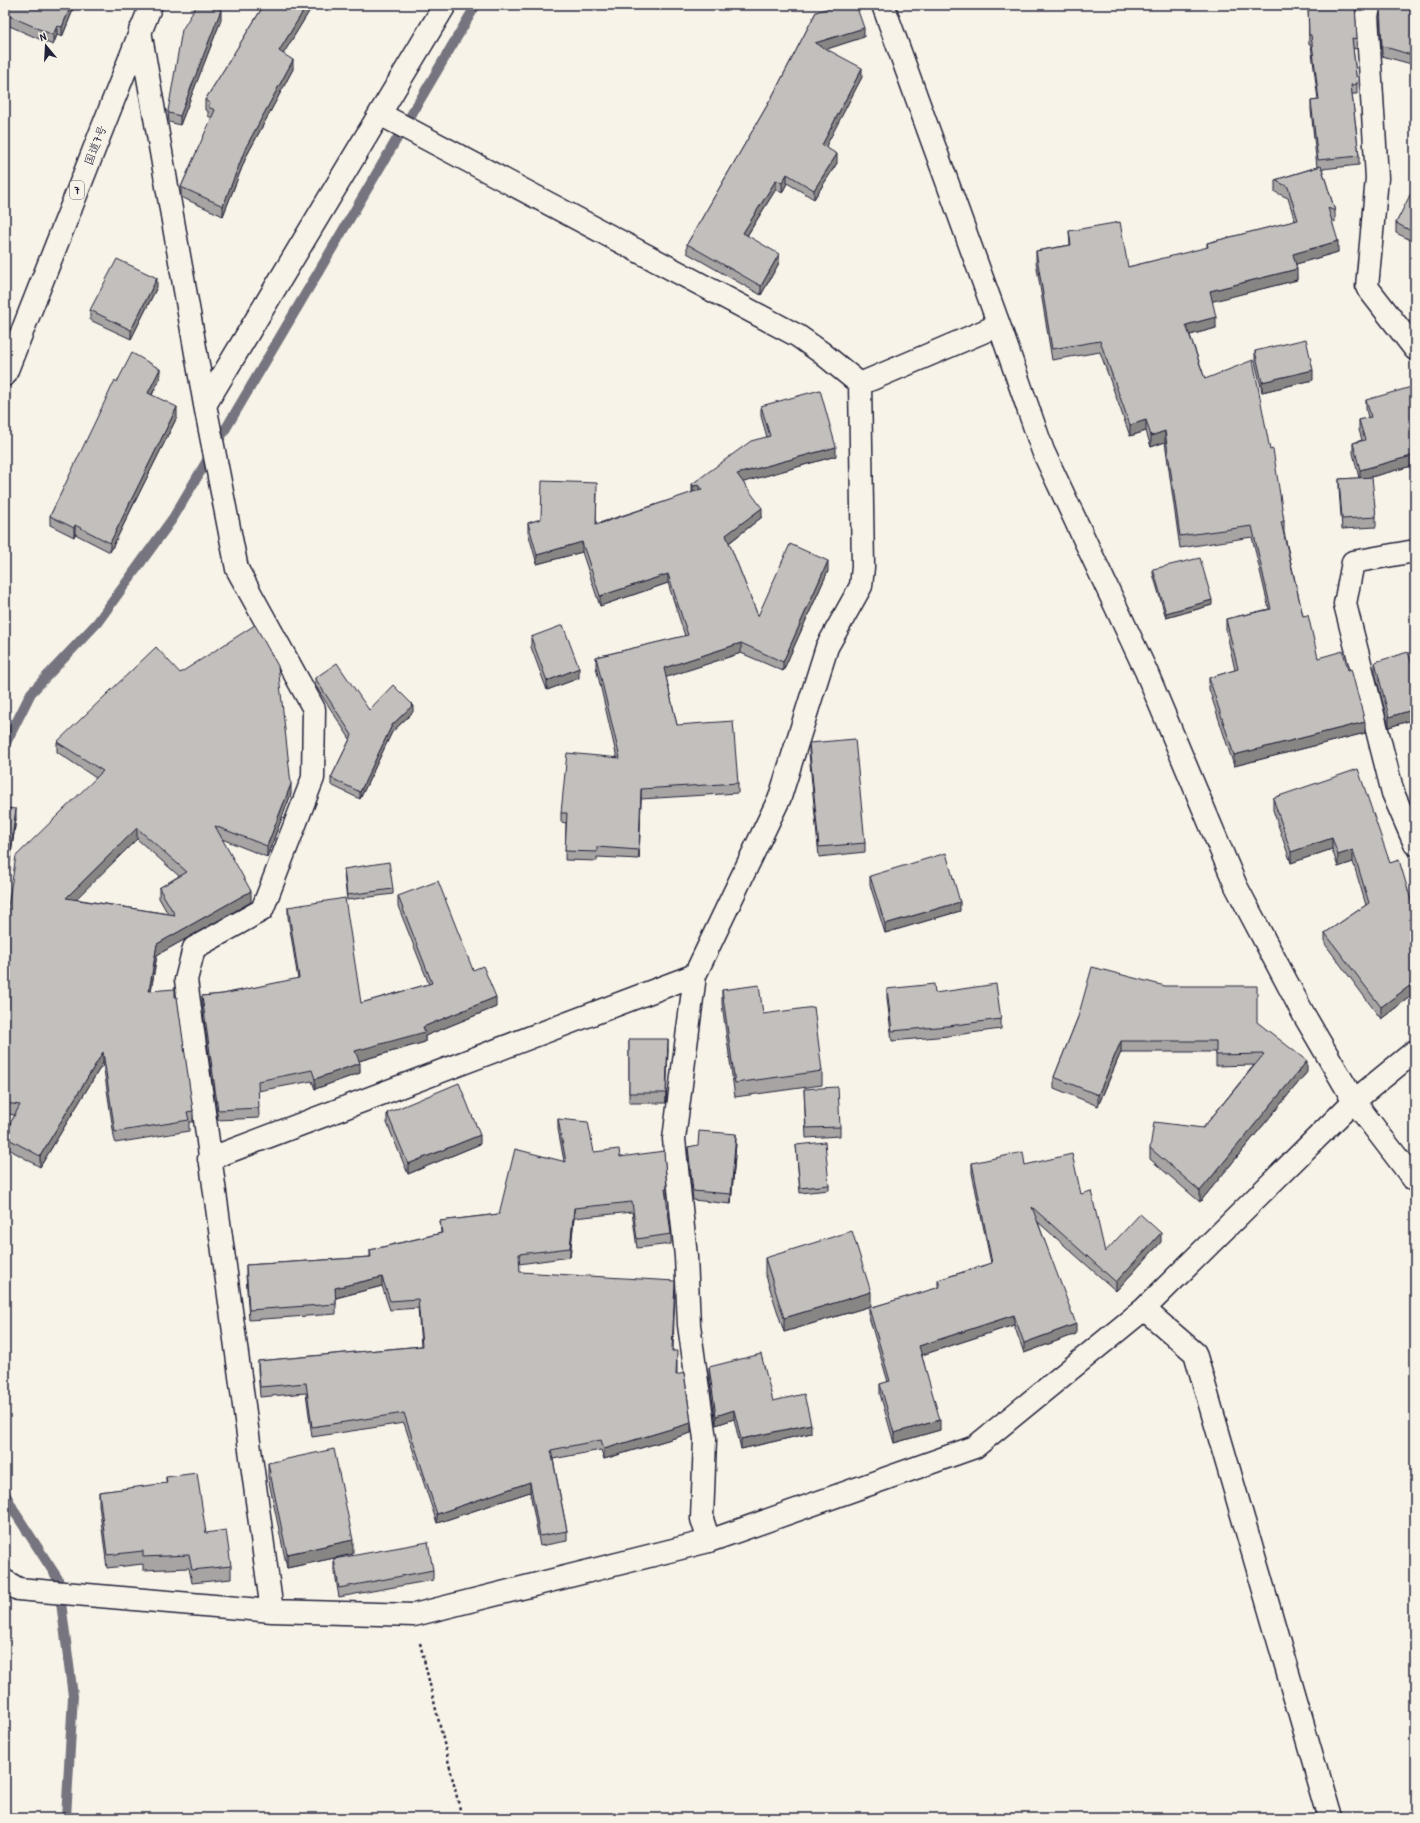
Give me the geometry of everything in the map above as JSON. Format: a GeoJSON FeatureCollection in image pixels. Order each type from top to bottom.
{"type":"FeatureCollection","features":[{"type":"Feature","properties":{"kind":"main road","name":"国道7号"},"geometry":{"type":"LineString","coordinates":[[5,375],[151,5]]}},
{"type":"Feature","properties":{"kind":"main road"},"geometry":{"type":"LineString","coordinates":[[205,405],[445,5]]}},
{"type":"Feature","properties":{"kind":"main road"},"geometry":{"type":"LineString","coordinates":[[883,5],[1000,326],[1043,451],[1146,671],[1236,886],[1304,1015],[1354,1100],[1415,1181]]}},
{"type":"Feature","properties":{"kind":"main road"},"geometry":{"type":"LineString","coordinates":[[1370,5],[1367,15],[1377,178],[1367,287],[1415,349]]}},
{"type":"Feature","properties":{"kind":"main road"},"geometry":{"type":"LineString","coordinates":[[140,31],[205,405],[237,568],[314,709],[313,778],[262,910],[194,948],[186,980],[209,1159],[272,1611]]}},
{"type":"Feature","properties":{"kind":"main road"},"geometry":{"type":"LineString","coordinates":[[380,114],[798,336],[822,353],[860,384]]}},
{"type":"Feature","properties":{"kind":"main road"},"geometry":{"type":"LineString","coordinates":[[860,384],[1000,326]]}},
{"type":"Feature","properties":{"kind":"main road"},"geometry":{"type":"LineString","coordinates":[[709,1541],[702,1519],[705,1439],[689,1325],[686,1257],[674,1140],[695,975],[780,797],[827,647],[861,586],[860,384]]}},
{"type":"Feature","properties":{"kind":"main road"},"geometry":{"type":"LineString","coordinates":[[1415,551],[1353,562],[1345,604],[1393,793],[1415,844]]}},
{"type":"Feature","properties":{"kind":"main road"},"geometry":{"type":"LineString","coordinates":[[209,1159],[695,975]]}},
{"type":"Feature","properties":{"kind":"main road"},"geometry":{"type":"LineString","coordinates":[[9,1589],[272,1611],[414,1616],[709,1541],[975,1447],[1144,1309],[1354,1100],[1415,1051]]}},
{"type":"Feature","properties":{"kind":"main road"},"geometry":{"type":"LineString","coordinates":[[1144,1309],[1195,1353],[1330,1818]]}},
{"type":"Feature","properties":{"kind":"path"},"geometry":{"type":"LineString","coordinates":[[414,1616],[462,1818]]}},
{"type":"Feature","properties":{"kind":"building"},"geometry":{"type":"Polygon","coordinates":[[[5,5],[71,5],[62,27],[57,26],[53,35],[5,14],[5,5]]]}},
{"type":"Feature","properties":{"kind":"building"},"geometry":{"type":"Polygon","coordinates":[[[197,5],[213,5],[221,10],[180,116],[169,113],[168,111],[182,30],[197,5]]]}},
{"type":"Feature","properties":{"kind":"building"},"geometry":{"type":"Polygon","coordinates":[[[264,5],[307,5],[279,51],[293,60],[246,147],[223,206],[181,187],[215,110],[208,107],[210,103],[205,100],[264,5]]]}},
{"type":"Feature","properties":{"kind":"building"},"geometry":{"type":"Polygon","coordinates":[[[839,5],[856,5],[864,28],[815,43],[862,68],[822,145],[837,154],[814,190],[787,174],[782,183],[776,180],[743,233],[779,254],[761,286],[687,244],[772,97],[816,12],[839,5]]]}},
{"type":"Feature","properties":{"kind":"building"},"geometry":{"type":"Polygon","coordinates":[[[1308,5],[1355,5],[1357,39],[1352,38],[1357,84],[1351,85],[1359,156],[1318,160],[1311,101],[1319,100],[1311,35],[1309,35],[1308,5]]]}},
{"type":"Feature","properties":{"kind":"building"},"geometry":{"type":"Polygon","coordinates":[[[1380,5],[1415,5],[1415,56],[1382,46],[1380,5]]]}},
{"type":"Feature","properties":{"kind":"building"},"geometry":{"type":"Polygon","coordinates":[[[1321,166],[1335,211],[1328,208],[1338,241],[1293,254],[1297,269],[1210,291],[1216,317],[1186,325],[1205,379],[1253,360],[1270,450],[1273,449],[1284,521],[1281,522],[1303,616],[1308,615],[1318,658],[1343,651],[1348,670],[1351,669],[1365,722],[1234,755],[1209,678],[1238,669],[1226,619],[1271,609],[1252,526],[1180,536],[1165,431],[1151,436],[1146,420],[1130,425],[1100,341],[1052,349],[1036,251],[1071,245],[1069,231],[1120,222],[1128,267],[1208,247],[1207,243],[1298,220],[1288,187],[1275,180],[1321,166]]]}},
{"type":"Feature","properties":{"kind":"building"},"geometry":{"type":"Polygon","coordinates":[[[1414,187],[1415,188],[1415,233],[1396,223],[1414,187]]]}},
{"type":"Feature","properties":{"kind":"building"},"geometry":{"type":"Polygon","coordinates":[[[117,259],[157,278],[131,330],[90,310],[117,259]]]}},
{"type":"Feature","properties":{"kind":"building"},"geometry":{"type":"Polygon","coordinates":[[[1306,339],[1313,370],[1262,382],[1255,351],[1306,339]]]}},
{"type":"Feature","properties":{"kind":"building"},"geometry":{"type":"Polygon","coordinates":[[[132,353],[160,369],[148,393],[177,407],[110,543],[75,525],[74,528],[50,516],[115,380],[117,382],[132,353]]]}},
{"type":"Feature","properties":{"kind":"building"},"geometry":{"type":"Polygon","coordinates":[[[1415,386],[1415,455],[1360,470],[1353,443],[1365,440],[1359,420],[1371,417],[1366,400],[1415,386]]]}},
{"type":"Feature","properties":{"kind":"building"},"geometry":{"type":"Polygon","coordinates":[[[820,390],[836,447],[737,474],[762,508],[726,535],[758,616],[790,544],[828,561],[783,662],[741,643],[664,668],[677,725],[733,721],[738,783],[641,789],[639,850],[597,847],[597,852],[565,851],[567,813],[561,813],[567,753],[620,758],[596,657],[688,635],[668,574],[600,596],[582,542],[537,555],[528,523],[541,519],[542,481],[597,483],[596,525],[702,489],[699,485],[693,486],[692,484],[751,441],[770,436],[761,406],[820,390]]]}},
{"type":"Feature","properties":{"kind":"building"},"geometry":{"type":"Polygon","coordinates":[[[1372,477],[1376,517],[1342,519],[1339,479],[1372,477]]]}},
{"type":"Feature","properties":{"kind":"building"},"geometry":{"type":"Polygon","coordinates":[[[1200,558],[1212,600],[1166,613],[1153,569],[1200,558]]]}},
{"type":"Feature","properties":{"kind":"building"},"geometry":{"type":"Polygon","coordinates":[[[255,625],[278,666],[291,784],[267,846],[215,826],[251,891],[157,944],[149,991],[175,989],[193,1111],[187,1112],[189,1120],[115,1132],[103,1052],[40,1156],[5,1137],[5,1133],[20,1105],[5,1103],[5,1034],[9,976],[5,975],[5,925],[16,856],[103,771],[57,742],[156,647],[180,673],[255,625]],[[137,828],[66,898],[175,915],[159,888],[187,872],[137,828]]]}},
{"type":"Feature","properties":{"kind":"building"},"geometry":{"type":"Polygon","coordinates":[[[563,625],[579,668],[547,681],[531,637],[563,625]]]}},
{"type":"Feature","properties":{"kind":"building"},"geometry":{"type":"Polygon","coordinates":[[[1408,652],[1415,673],[1415,709],[1389,717],[1375,662],[1408,652]]]}},
{"type":"Feature","properties":{"kind":"building"},"geometry":{"type":"Polygon","coordinates":[[[337,663],[369,710],[393,685],[413,705],[392,725],[360,792],[331,778],[352,735],[315,678],[337,663]]]}},
{"type":"Feature","properties":{"kind":"building"},"geometry":{"type":"Polygon","coordinates":[[[855,739],[865,843],[819,847],[809,743],[855,739]]]}},
{"type":"Feature","properties":{"kind":"building"},"geometry":{"type":"Polygon","coordinates":[[[1358,769],[1390,863],[1399,860],[1415,911],[1415,982],[1381,1007],[1325,933],[1369,903],[1353,850],[1338,855],[1332,838],[1291,852],[1273,798],[1358,769]]]}},
{"type":"Feature","properties":{"kind":"building"},"geometry":{"type":"Polygon","coordinates":[[[5,808],[16,809],[9,859],[5,858],[5,808]]]}},
{"type":"Feature","properties":{"kind":"building"},"geometry":{"type":"Polygon","coordinates":[[[946,853],[960,902],[885,924],[870,876],[946,853]]]}},
{"type":"Feature","properties":{"kind":"building"},"geometry":{"type":"Polygon","coordinates":[[[389,862],[393,889],[347,895],[344,869],[389,862]]]}},
{"type":"Feature","properties":{"kind":"building"},"geometry":{"type":"Polygon","coordinates":[[[438,881],[473,970],[483,966],[496,997],[423,1027],[425,1032],[355,1051],[360,1063],[315,1079],[312,1070],[258,1081],[259,1108],[218,1110],[202,996],[223,994],[299,978],[288,907],[345,898],[361,1003],[432,983],[398,896],[438,881]]]}},
{"type":"Feature","properties":{"kind":"building"},"geometry":{"type":"Polygon","coordinates":[[[1092,967],[1165,986],[1257,986],[1257,1022],[1307,1061],[1200,1191],[1150,1148],[1154,1122],[1203,1128],[1264,1054],[1216,1055],[1216,1041],[1121,1041],[1098,1095],[1054,1077],[1078,1017],[1092,967]]]}},
{"type":"Feature","properties":{"kind":"building"},"geometry":{"type":"Polygon","coordinates":[[[934,984],[935,993],[996,984],[1001,1019],[892,1031],[887,989],[934,984]]]}},
{"type":"Feature","properties":{"kind":"building"},"geometry":{"type":"Polygon","coordinates":[[[759,985],[763,1014],[814,1007],[822,1071],[735,1083],[722,990],[759,985]]]}},
{"type":"Feature","properties":{"kind":"building"},"geometry":{"type":"Polygon","coordinates":[[[629,1039],[668,1039],[666,1093],[629,1093],[629,1039]]]}},
{"type":"Feature","properties":{"kind":"building"},"geometry":{"type":"Polygon","coordinates":[[[459,1083],[480,1135],[408,1164],[387,1113],[459,1083]]]}},
{"type":"Feature","properties":{"kind":"building"},"geometry":{"type":"Polygon","coordinates":[[[838,1087],[840,1127],[806,1128],[804,1089],[838,1087]]]}},
{"type":"Feature","properties":{"kind":"building"},"geometry":{"type":"Polygon","coordinates":[[[558,1119],[588,1122],[594,1152],[619,1149],[620,1157],[664,1151],[667,1189],[665,1188],[671,1234],[637,1239],[632,1202],[574,1208],[570,1248],[519,1254],[520,1272],[675,1281],[672,1351],[677,1351],[676,1375],[684,1373],[691,1423],[604,1449],[601,1440],[551,1450],[567,1531],[540,1536],[530,1482],[437,1514],[404,1413],[312,1427],[306,1383],[260,1387],[258,1361],[422,1346],[418,1299],[390,1301],[382,1277],[335,1288],[336,1304],[249,1310],[246,1265],[371,1257],[370,1250],[442,1233],[440,1221],[499,1214],[515,1149],[566,1162],[558,1119]]]}},
{"type":"Feature","properties":{"kind":"building"},"geometry":{"type":"Polygon","coordinates":[[[699,1131],[736,1134],[731,1194],[693,1191],[688,1147],[698,1145],[699,1131]]]}},
{"type":"Feature","properties":{"kind":"building"},"geometry":{"type":"Polygon","coordinates":[[[825,1142],[829,1185],[800,1188],[796,1145],[825,1142]]]}},
{"type":"Feature","properties":{"kind":"building"},"geometry":{"type":"Polygon","coordinates":[[[1023,1152],[1025,1165],[1072,1154],[1081,1194],[1091,1191],[1105,1252],[1140,1214],[1161,1233],[1116,1282],[1032,1207],[1076,1324],[1024,1343],[1014,1315],[919,1346],[940,1420],[894,1433],[880,1384],[890,1381],[869,1308],[940,1287],[938,1280],[992,1263],[972,1163],[1023,1152]]]}},
{"type":"Feature","properties":{"kind":"building"},"geometry":{"type":"Polygon","coordinates":[[[852,1231],[871,1292],[784,1318],[765,1258],[852,1231]]]}},
{"type":"Feature","properties":{"kind":"building"},"geometry":{"type":"Polygon","coordinates":[[[761,1354],[773,1401],[804,1394],[811,1424],[741,1439],[734,1410],[716,1416],[709,1367],[761,1354]]]}},
{"type":"Feature","properties":{"kind":"building"},"geometry":{"type":"Polygon","coordinates":[[[334,1449],[353,1540],[287,1554],[268,1463],[334,1449]]]}},
{"type":"Feature","properties":{"kind":"building"},"geometry":{"type":"Polygon","coordinates":[[[197,1473],[206,1533],[226,1530],[231,1566],[192,1570],[189,1555],[143,1557],[143,1551],[107,1555],[99,1492],[167,1483],[166,1477],[197,1473]]]}},
{"type":"Feature","properties":{"kind":"building"},"geometry":{"type":"Polygon","coordinates":[[[428,1542],[433,1570],[339,1588],[334,1559],[428,1542]]]}},
{"type":"Feature","properties":{"kind":"waterway"},"geometry":{"type":"LineString","coordinates":[[5,745],[31,693],[97,623],[173,518],[476,5]]}},
{"type":"Feature","properties":{"kind":"waterway"},"geometry":{"type":"LineString","coordinates":[[5,1493],[16,1514],[58,1579],[73,1696],[66,1818]]}}]}
